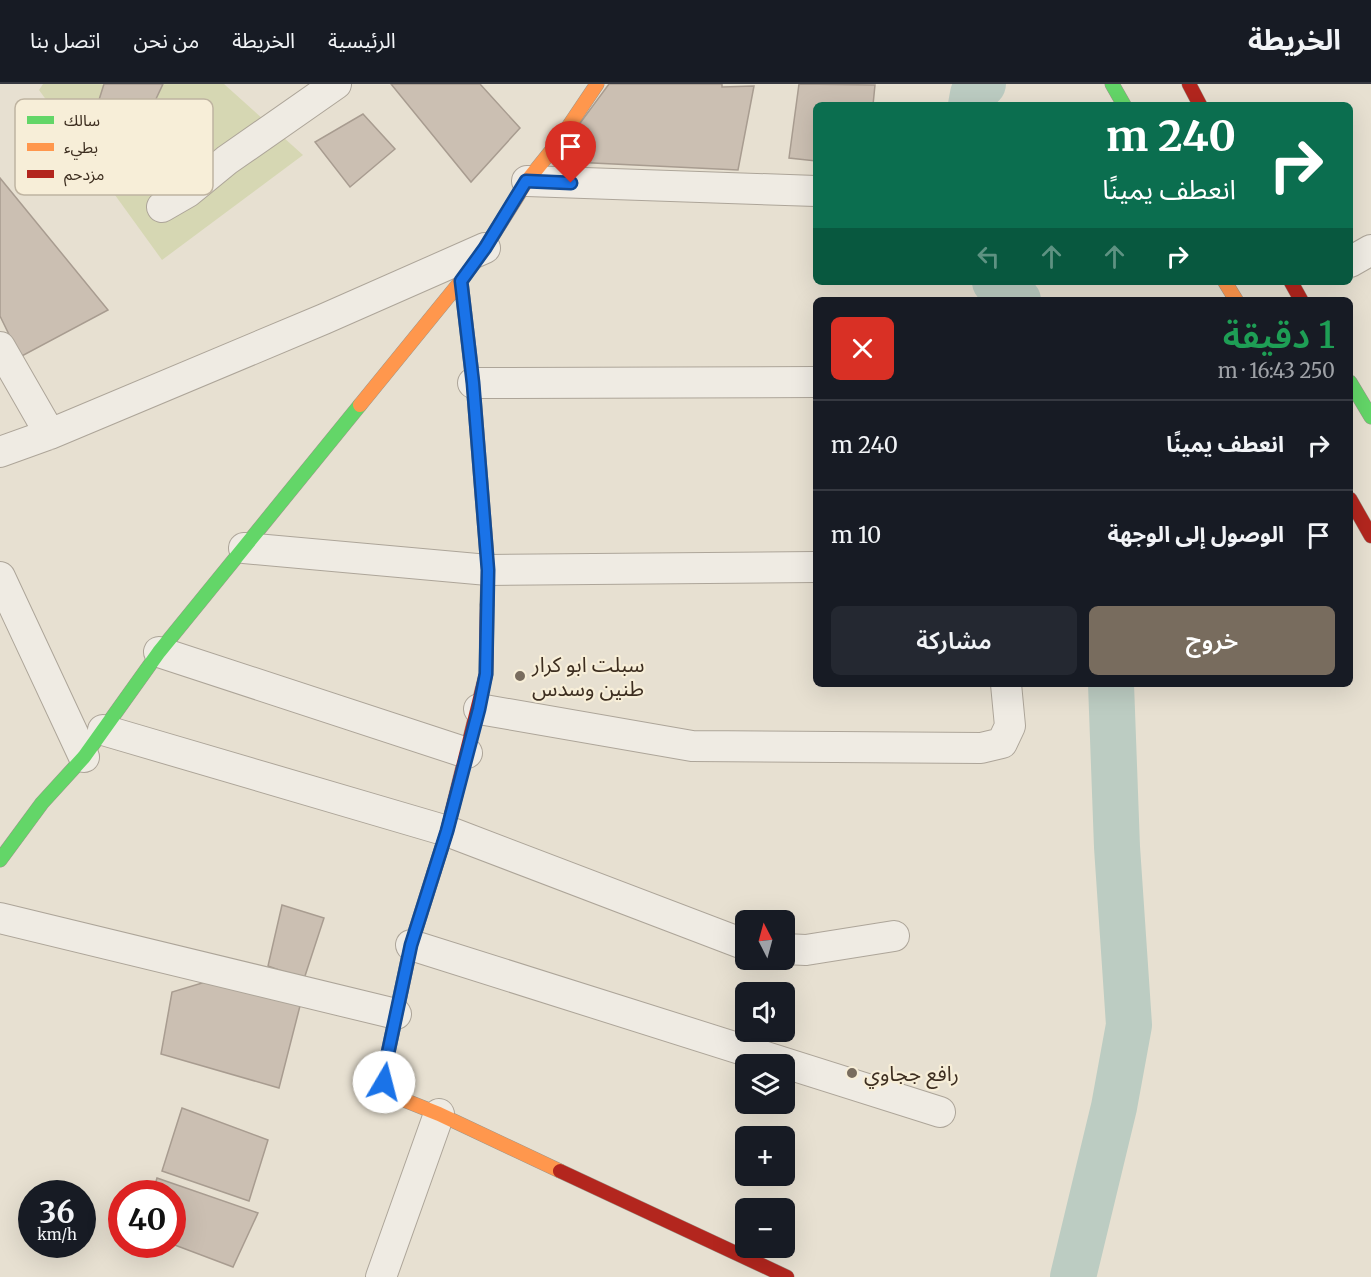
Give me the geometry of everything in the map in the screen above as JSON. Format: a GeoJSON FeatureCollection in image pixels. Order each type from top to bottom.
{"type":"FeatureCollection","features":[{"type":"Feature","properties":{"kind":"main road"},"geometry":{"type":"LineString","coordinates":[[0,860],[42,803],[84,757],[159,652],[461,281],[485,248],[526,181],[556,145],[597,84]]}},
{"type":"Feature","properties":{"kind":"main road"},"geometry":{"type":"LineString","coordinates":[[1112,84],[1122,102]]}},
{"type":"Feature","properties":{"kind":"main road"},"geometry":{"type":"LineString","coordinates":[[1189,84],[1198,102]]}},
{"type":"Feature","properties":{"kind":"main road"},"geometry":{"type":"LineString","coordinates":[[461,281],[473,383],[488,570],[486,674],[447,831],[411,945],[384,1082],[394,1096],[439,1114],[787,1277]]}},
{"type":"Feature","properties":{"kind":"main road"},"geometry":{"type":"LineString","coordinates":[[1353,387],[1371,417]]}},
{"type":"Feature","properties":{"kind":"main road"},"geometry":{"type":"LineString","coordinates":[[1353,504],[1371,536]]}},
{"type":"Feature","properties":{"kind":"street"},"geometry":{"type":"LineString","coordinates":[[213,171],[336,84]]}},
{"type":"Feature","properties":{"kind":"street"},"geometry":{"type":"LineString","coordinates":[[526,181],[813,191]]}},
{"type":"Feature","properties":{"kind":"street"},"geometry":{"type":"LineString","coordinates":[[162,207],[183,195]]}},
{"type":"Feature","properties":{"kind":"street"},"geometry":{"type":"LineString","coordinates":[[0,452],[50,434],[324,319],[485,248]]}},
{"type":"Feature","properties":{"kind":"street"},"geometry":{"type":"LineString","coordinates":[[1353,260],[1371,250]]}},
{"type":"Feature","properties":{"kind":"street"},"geometry":{"type":"LineString","coordinates":[[0,347],[50,434]]}},
{"type":"Feature","properties":{"kind":"street"},"geometry":{"type":"LineString","coordinates":[[473,383],[813,382]]}},
{"type":"Feature","properties":{"kind":"street"},"geometry":{"type":"LineString","coordinates":[[244,548],[488,570],[813,567]]}},
{"type":"Feature","properties":{"kind":"street"},"geometry":{"type":"LineString","coordinates":[[0,577],[84,757]]}},
{"type":"Feature","properties":{"kind":"street"},"geometry":{"type":"LineString","coordinates":[[159,652],[467,753]]}},
{"type":"Feature","properties":{"kind":"street"},"geometry":{"type":"LineString","coordinates":[[479,709],[692,746],[981,748],[1002,743],[1010,726],[1006,687]]}},
{"type":"Feature","properties":{"kind":"street"},"geometry":{"type":"LineString","coordinates":[[103,730],[447,831],[735,941]]}},
{"type":"Feature","properties":{"kind":"street"},"geometry":{"type":"LineString","coordinates":[[0,918],[396,1014]]}},
{"type":"Feature","properties":{"kind":"street"},"geometry":{"type":"LineString","coordinates":[[795,950],[806,950],[894,936]]}},
{"type":"Feature","properties":{"kind":"street"},"geometry":{"type":"LineString","coordinates":[[411,945],[940,1112]]}},
{"type":"Feature","properties":{"kind":"street"},"geometry":{"type":"LineString","coordinates":[[381,1277],[439,1114]]}},
{"type":"Feature","properties":{"kind":"green space"},"geometry":{"type":"Polygon","coordinates":[[[43,84],[224,84],[303,155],[162,260],[115,195],[213,195],[213,99],[46,99],[39,90],[43,84]]]}},
{"type":"Feature","properties":{"kind":"building"},"geometry":{"type":"Polygon","coordinates":[[[104,84],[163,84],[156,99],[99,99],[104,84]]]}},
{"type":"Feature","properties":{"kind":"building"},"geometry":{"type":"Polygon","coordinates":[[[391,84],[480,84],[520,128],[471,182],[391,84]]]}},
{"type":"Feature","properties":{"kind":"building"},"geometry":{"type":"Polygon","coordinates":[[[609,84],[754,86],[738,170],[552,161],[609,84]]]}},
{"type":"Feature","properties":{"kind":"building"},"geometry":{"type":"Polygon","coordinates":[[[799,84],[875,85],[873,102],[813,102],[813,161],[789,158],[799,84]]]}},
{"type":"Feature","properties":{"kind":"building"},"geometry":{"type":"Polygon","coordinates":[[[363,114],[395,149],[350,187],[315,142],[363,114]]]}},
{"type":"Feature","properties":{"kind":"building"},"geometry":{"type":"Polygon","coordinates":[[[0,178],[108,310],[20,357],[0,316],[0,178]]]}},
{"type":"Feature","properties":{"kind":"building"},"geometry":{"type":"Polygon","coordinates":[[[282,905],[324,918],[304,979],[268,966],[282,905]]]}},
{"type":"Feature","properties":{"kind":"building"},"geometry":{"type":"Polygon","coordinates":[[[212,980],[301,1002],[279,1088],[161,1054],[172,992],[212,980]]]}},
{"type":"Feature","properties":{"kind":"building"},"geometry":{"type":"Polygon","coordinates":[[[182,1108],[268,1140],[249,1201],[162,1171],[182,1108]]]}},
{"type":"Feature","properties":{"kind":"building"},"geometry":{"type":"Polygon","coordinates":[[[186,1188],[258,1213],[233,1267],[186,1249],[186,1188]]]}},
{"type":"Feature","properties":{"kind":"waterway"},"geometry":{"type":"LineString","coordinates":[[972,102],[973,94],[983,84]]}},
{"type":"Feature","properties":{"kind":"waterway"},"geometry":{"type":"LineString","coordinates":[[999,285],[1014,297]]}},
{"type":"Feature","properties":{"kind":"waterway"},"geometry":{"type":"LineString","coordinates":[[1073,1277],[1114,1107],[1129,1025],[1117,847],[1111,687]]}},
{"type":"Feature","properties":{"kind":"traffic: fast"},"geometry":{"type":"LineString","coordinates":[[1112,84],[1122,102]]}},
{"type":"Feature","properties":{"kind":"traffic: fast"},"geometry":{"type":"LineString","coordinates":[[1353,387],[1371,417]]}},
{"type":"Feature","properties":{"kind":"traffic: fast"},"geometry":{"type":"LineString","coordinates":[[0,860],[42,803],[84,757],[159,652],[360,405]]}},
{"type":"Feature","properties":{"kind":"traffic: slow"},"geometry":{"type":"LineString","coordinates":[[360,405],[461,281],[485,248],[527,181],[556,145],[597,84]]}},
{"type":"Feature","properties":{"kind":"traffic: slow"},"geometry":{"type":"LineString","coordinates":[[461,281],[473,383],[488,570],[487,605]]}},
{"type":"Feature","properties":{"kind":"traffic: slow"},"geometry":{"type":"LineString","coordinates":[[1227,285],[1234,297]]}},
{"type":"Feature","properties":{"kind":"traffic: slow"},"geometry":{"type":"LineString","coordinates":[[434,872],[411,945],[385,1067],[384,1082],[394,1096],[439,1114],[560,1171]]}},
{"type":"Feature","properties":{"kind":"traffic: jam"},"geometry":{"type":"LineString","coordinates":[[1189,84],[1198,102]]}},
{"type":"Feature","properties":{"kind":"traffic: jam"},"geometry":{"type":"LineString","coordinates":[[1293,285],[1299,297]]}},
{"type":"Feature","properties":{"kind":"traffic: jam"},"geometry":{"type":"LineString","coordinates":[[1353,504],[1371,536]]}},
{"type":"Feature","properties":{"kind":"traffic: jam"},"geometry":{"type":"LineString","coordinates":[[434,872],[447,831],[486,674],[487,605]]}},
{"type":"Feature","properties":{"kind":"traffic: jam"},"geometry":{"type":"LineString","coordinates":[[560,1171],[787,1277]]}},
{"type":"Feature","properties":{"kind":"place","name":"سبلت ابو كرار طنين وسدس"},"geometry":{"type":"Point","coordinates":[520,676]}},
{"type":"Feature","properties":{"kind":"place","name":"رافع ججاوي"},"geometry":{"type":"Point","coordinates":[852,1073]}},
{"type":"Feature","properties":{"kind":"route"},"geometry":{"type":"LineString","coordinates":[[384,1082],[385,1067],[411,945],[447,831],[486,674],[488,570],[473,383],[461,281],[485,248],[526,181],[571,183]]}}]}
